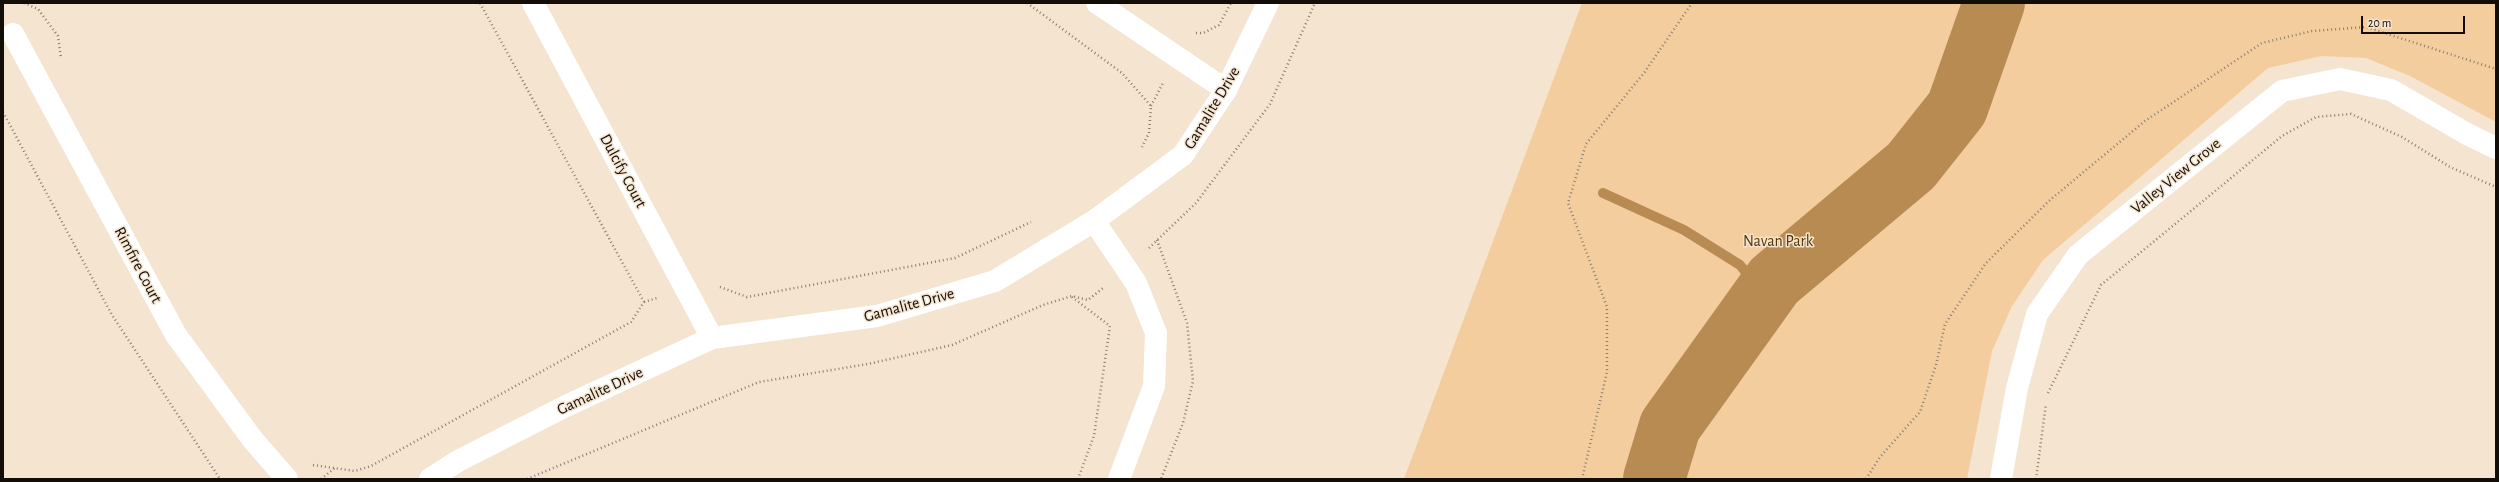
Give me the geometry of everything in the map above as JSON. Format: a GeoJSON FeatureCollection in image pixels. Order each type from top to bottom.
{"type":"FeatureCollection","features":[{"type":"Feature","properties":{"kind":"street","name":"Dulcify Court"},"geometry":{"type":"LineString","coordinates":[[533,3],[712,338]]}},
{"type":"Feature","properties":{"kind":"street"},"geometry":{"type":"LineString","coordinates":[[1097,3],[1226,90]]}},
{"type":"Feature","properties":{"kind":"street","name":"Gamalite Drive"},"geometry":{"type":"LineString","coordinates":[[430,479],[458,461],[566,406],[712,338],[877,316],[995,281],[1094,221],[1183,155],[1226,90],[1268,3]]}},
{"type":"Feature","properties":{"kind":"street","name":"Rimfire Court"},"geometry":{"type":"LineString","coordinates":[[13,34],[176,335],[253,440],[287,479]]}},
{"type":"Feature","properties":{"kind":"street","name":"Valley View Grove"},"geometry":{"type":"LineString","coordinates":[[2000,479],[2017,388],[2037,314],[2078,255],[2282,90],[2340,79],[2391,90],[2467,134],[2496,148]]}},
{"type":"Feature","properties":{"kind":"street"},"geometry":{"type":"LineString","coordinates":[[1094,221],[1136,283],[1156,333],[1154,386],[1119,479]]}},
{"type":"Feature","properties":{"kind":"path"},"geometry":{"type":"LineString","coordinates":[[24,3],[38,9],[58,36],[61,64]]}},
{"type":"Feature","properties":{"kind":"path"},"geometry":{"type":"LineString","coordinates":[[309,460],[315,466],[337,467],[355,471],[371,466],[631,322],[644,302],[480,3]]}},
{"type":"Feature","properties":{"kind":"path"},"geometry":{"type":"LineString","coordinates":[[1027,3],[1122,73],[1152,106],[1149,133],[1140,152]]}},
{"type":"Feature","properties":{"kind":"path"},"geometry":{"type":"LineString","coordinates":[[1189,32],[1203,33],[1219,25],[1231,3]]}},
{"type":"Feature","properties":{"kind":"path"},"geometry":{"type":"LineString","coordinates":[[1582,479],[1607,372],[1606,307],[1568,203],[1586,144],[1644,73],[1692,3]]}},
{"type":"Feature","properties":{"kind":"path"},"geometry":{"type":"LineString","coordinates":[[3,112],[112,315],[220,479]]}},
{"type":"Feature","properties":{"kind":"path"},"geometry":{"type":"LineString","coordinates":[[2036,479],[2048,393],[2102,285],[2282,136],[2316,117],[2351,114],[2402,137],[2450,167],[2496,187]]}},
{"type":"Feature","properties":{"kind":"path"},"geometry":{"type":"LineString","coordinates":[[716,284],[724,290],[747,297],[955,258],[1038,219]]}},
{"type":"Feature","properties":{"kind":"path"},"geometry":{"type":"LineString","coordinates":[[1072,296],[1110,326],[1094,436],[1078,479]]}},
{"type":"Feature","properties":{"kind":"path"},"geometry":{"type":"LineString","coordinates":[[321,479],[337,467]]}},
{"type":"Feature","properties":{"kind":"green space","name":"Navan Park"},"geometry":{"type":"Polygon","coordinates":[[[1582,3],[2496,3],[2496,122],[2410,76],[2366,58],[2321,56],[2268,68],[2043,260],[2012,306],[1992,351],[1967,479],[1404,479],[1582,3]]]}},
{"type":"Feature","properties":{"kind":"waterway"},"geometry":{"type":"LineString","coordinates":[[1654,479],[1670,426],[1774,281],[1911,166],[1957,108],[1994,3]]}},
{"type":"Feature","properties":{"kind":"waterway"},"geometry":{"type":"LineString","coordinates":[[1603,193],[1684,230],[1740,265],[1764,295]]}}]}
